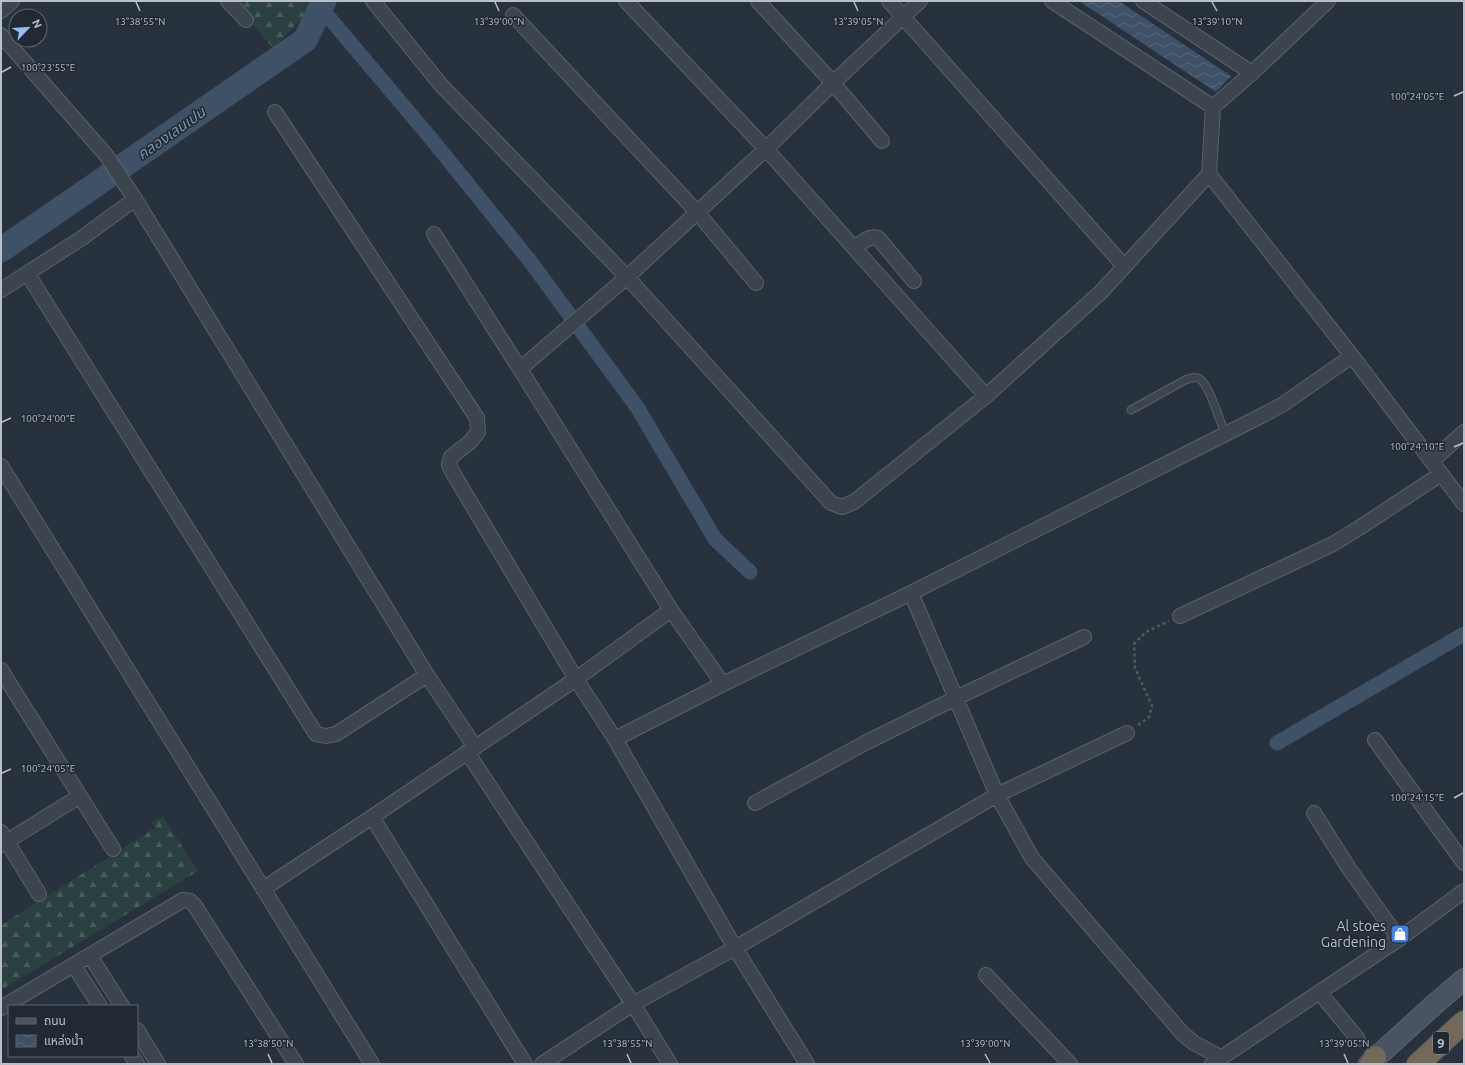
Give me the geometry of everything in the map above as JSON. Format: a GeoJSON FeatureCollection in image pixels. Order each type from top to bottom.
{"type":"FeatureCollection","features":[{"type":"Feature","properties":{"kind":"highway","name":"9"},"geometry":{"type":"LineString","coordinates":[[1418,1064],[1464,1022]]}},
{"type":"Feature","properties":{"kind":"main road"},"geometry":{"type":"LineString","coordinates":[[1371,1062],[1464,979]]}},
{"type":"Feature","properties":{"kind":"street"},"geometry":{"type":"LineString","coordinates":[[1,11],[12,1]]}},
{"type":"Feature","properties":{"kind":"street"},"geometry":{"type":"LineString","coordinates":[[228,1],[246,20]]}},
{"type":"Feature","properties":{"kind":"street"},"geometry":{"type":"LineString","coordinates":[[373,1],[441,85],[627,277],[831,503],[842,507],[854,502],[986,396],[1101,292],[1209,174],[1213,106],[1252,73],[1328,1]]}},
{"type":"Feature","properties":{"kind":"street"},"geometry":{"type":"LineString","coordinates":[[626,1],[766,149],[986,396]]}},
{"type":"Feature","properties":{"kind":"street"},"geometry":{"type":"LineString","coordinates":[[758,1],[882,141]]}},
{"type":"Feature","properties":{"kind":"street"},"geometry":{"type":"LineString","coordinates":[[889,1],[1124,266]]}},
{"type":"Feature","properties":{"kind":"street"},"geometry":{"type":"LineString","coordinates":[[520,369],[627,277],[766,149],[920,1]]}},
{"type":"Feature","properties":{"kind":"street"},"geometry":{"type":"LineString","coordinates":[[1052,1],[1213,106]]}},
{"type":"Feature","properties":{"kind":"street"},"geometry":{"type":"LineString","coordinates":[[1151,3],[1252,73]]}},
{"type":"Feature","properties":{"kind":"street"},"geometry":{"type":"LineString","coordinates":[[513,14],[697,212],[756,283]]}},
{"type":"Feature","properties":{"kind":"street"},"geometry":{"type":"LineString","coordinates":[[1,35],[106,155],[427,675],[471,750],[670,1064]]}},
{"type":"Feature","properties":{"kind":"street"},"geometry":{"type":"LineString","coordinates":[[275,112],[477,418],[478,432],[470,442],[451,457],[450,465],[453,473],[576,679],[615,740],[735,948],[807,1064]]}},
{"type":"Feature","properties":{"kind":"street"},"geometry":{"type":"LineString","coordinates":[[1209,174],[1352,356],[1464,504]]}},
{"type":"Feature","properties":{"kind":"street"},"geometry":{"type":"LineString","coordinates":[[1,290],[82,238],[131,194]]}},
{"type":"Feature","properties":{"kind":"street"},"geometry":{"type":"LineString","coordinates":[[434,234],[671,610],[723,684]]}},
{"type":"Feature","properties":{"kind":"street"},"geometry":{"type":"LineString","coordinates":[[854,248],[869,238],[878,238],[914,281]]}},
{"type":"Feature","properties":{"kind":"street"},"geometry":{"type":"LineString","coordinates":[[27,273],[316,734],[326,736],[336,734],[427,675]]}},
{"type":"Feature","properties":{"kind":"street"},"geometry":{"type":"LineString","coordinates":[[615,740],[723,684],[911,593],[1282,405],[1352,356]]}},
{"type":"Feature","properties":{"kind":"street"},"geometry":{"type":"LineString","coordinates":[[1432,462],[1464,432]]}},
{"type":"Feature","properties":{"kind":"street"},"geometry":{"type":"LineString","coordinates":[[1,466],[372,1064]]}},
{"type":"Feature","properties":{"kind":"street"},"geometry":{"type":"LineString","coordinates":[[1180,616],[1333,544],[1441,474]]}},
{"type":"Feature","properties":{"kind":"street"},"geometry":{"type":"LineString","coordinates":[[911,593],[997,795],[1032,858],[1182,1033],[1217,1061],[1399,939],[1464,891]]}},
{"type":"Feature","properties":{"kind":"street"},"geometry":{"type":"LineString","coordinates":[[263,889],[372,818],[576,679],[671,610]]}},
{"type":"Feature","properties":{"kind":"street"},"geometry":{"type":"LineString","coordinates":[[755,802],[865,743],[1084,637]]}},
{"type":"Feature","properties":{"kind":"street"},"geometry":{"type":"LineString","coordinates":[[1,670],[114,849]]}},
{"type":"Feature","properties":{"kind":"street"},"geometry":{"type":"LineString","coordinates":[[542,1064],[633,1004],[735,948],[997,795],[1127,733]]}},
{"type":"Feature","properties":{"kind":"street"},"geometry":{"type":"LineString","coordinates":[[1375,740],[1464,863]]}},
{"type":"Feature","properties":{"kind":"street"},"geometry":{"type":"LineString","coordinates":[[39,894],[3,839],[80,796]]}},
{"type":"Feature","properties":{"kind":"street"},"geometry":{"type":"LineString","coordinates":[[1314,813],[1348,867],[1399,939]]}},
{"type":"Feature","properties":{"kind":"street"},"geometry":{"type":"LineString","coordinates":[[372,818],[525,1064]]}},
{"type":"Feature","properties":{"kind":"street"},"geometry":{"type":"LineString","coordinates":[[1,1008],[183,900],[190,901],[196,906],[296,1064]]}},
{"type":"Feature","properties":{"kind":"street"},"geometry":{"type":"LineString","coordinates":[[90,956],[121,1005]]}},
{"type":"Feature","properties":{"kind":"street"},"geometry":{"type":"LineString","coordinates":[[74,966],[99,1005]]}},
{"type":"Feature","properties":{"kind":"street"},"geometry":{"type":"LineString","coordinates":[[986,975],[1070,1064]]}},
{"type":"Feature","properties":{"kind":"street"},"geometry":{"type":"LineString","coordinates":[[1319,992],[1358,1039]]}},
{"type":"Feature","properties":{"kind":"street"},"geometry":{"type":"LineString","coordinates":[[138,1032],[158,1064]]}},
{"type":"Feature","properties":{"kind":"lane"},"geometry":{"type":"LineString","coordinates":[[1131,410],[1185,380],[1192,377],[1200,379],[1206,385],[1225,434]]}},
{"type":"Feature","properties":{"kind":"path"},"geometry":{"type":"LineString","coordinates":[[1127,733],[1149,717],[1152,706],[1135,668],[1134,644],[1146,632],[1180,616]]}},
{"type":"Feature","properties":{"kind":"green space"},"geometry":{"type":"Polygon","coordinates":[[[232,1],[315,1],[307,14],[273,48],[232,1]]]}},
{"type":"Feature","properties":{"kind":"green space"},"geometry":{"type":"Polygon","coordinates":[[[163,817],[198,871],[1,990],[1,925],[155,828],[151,822],[163,817]]]}},
{"type":"Feature","properties":{"kind":"water"},"geometry":{"type":"Polygon","coordinates":[[[1079,1],[1119,1],[1231,76],[1216,92],[1079,1]]]}},
{"type":"Feature","properties":{"kind":"waterway","name":"คลองเลนเปน"},"geometry":{"type":"LineString","coordinates":[[1,250],[305,40],[324,1]]}},
{"type":"Feature","properties":{"kind":"waterway"},"geometry":{"type":"LineString","coordinates":[[321,8],[429,136],[530,261],[637,407],[715,539],[750,572]]}},
{"type":"Feature","properties":{"kind":"waterway"},"geometry":{"type":"LineString","coordinates":[[1277,743],[1464,634]]}},
{"type":"Feature","properties":{"kind":"place","name":"Al stoes Gardening"},"geometry":{"type":"Point","coordinates":[1400,934]}}]}
